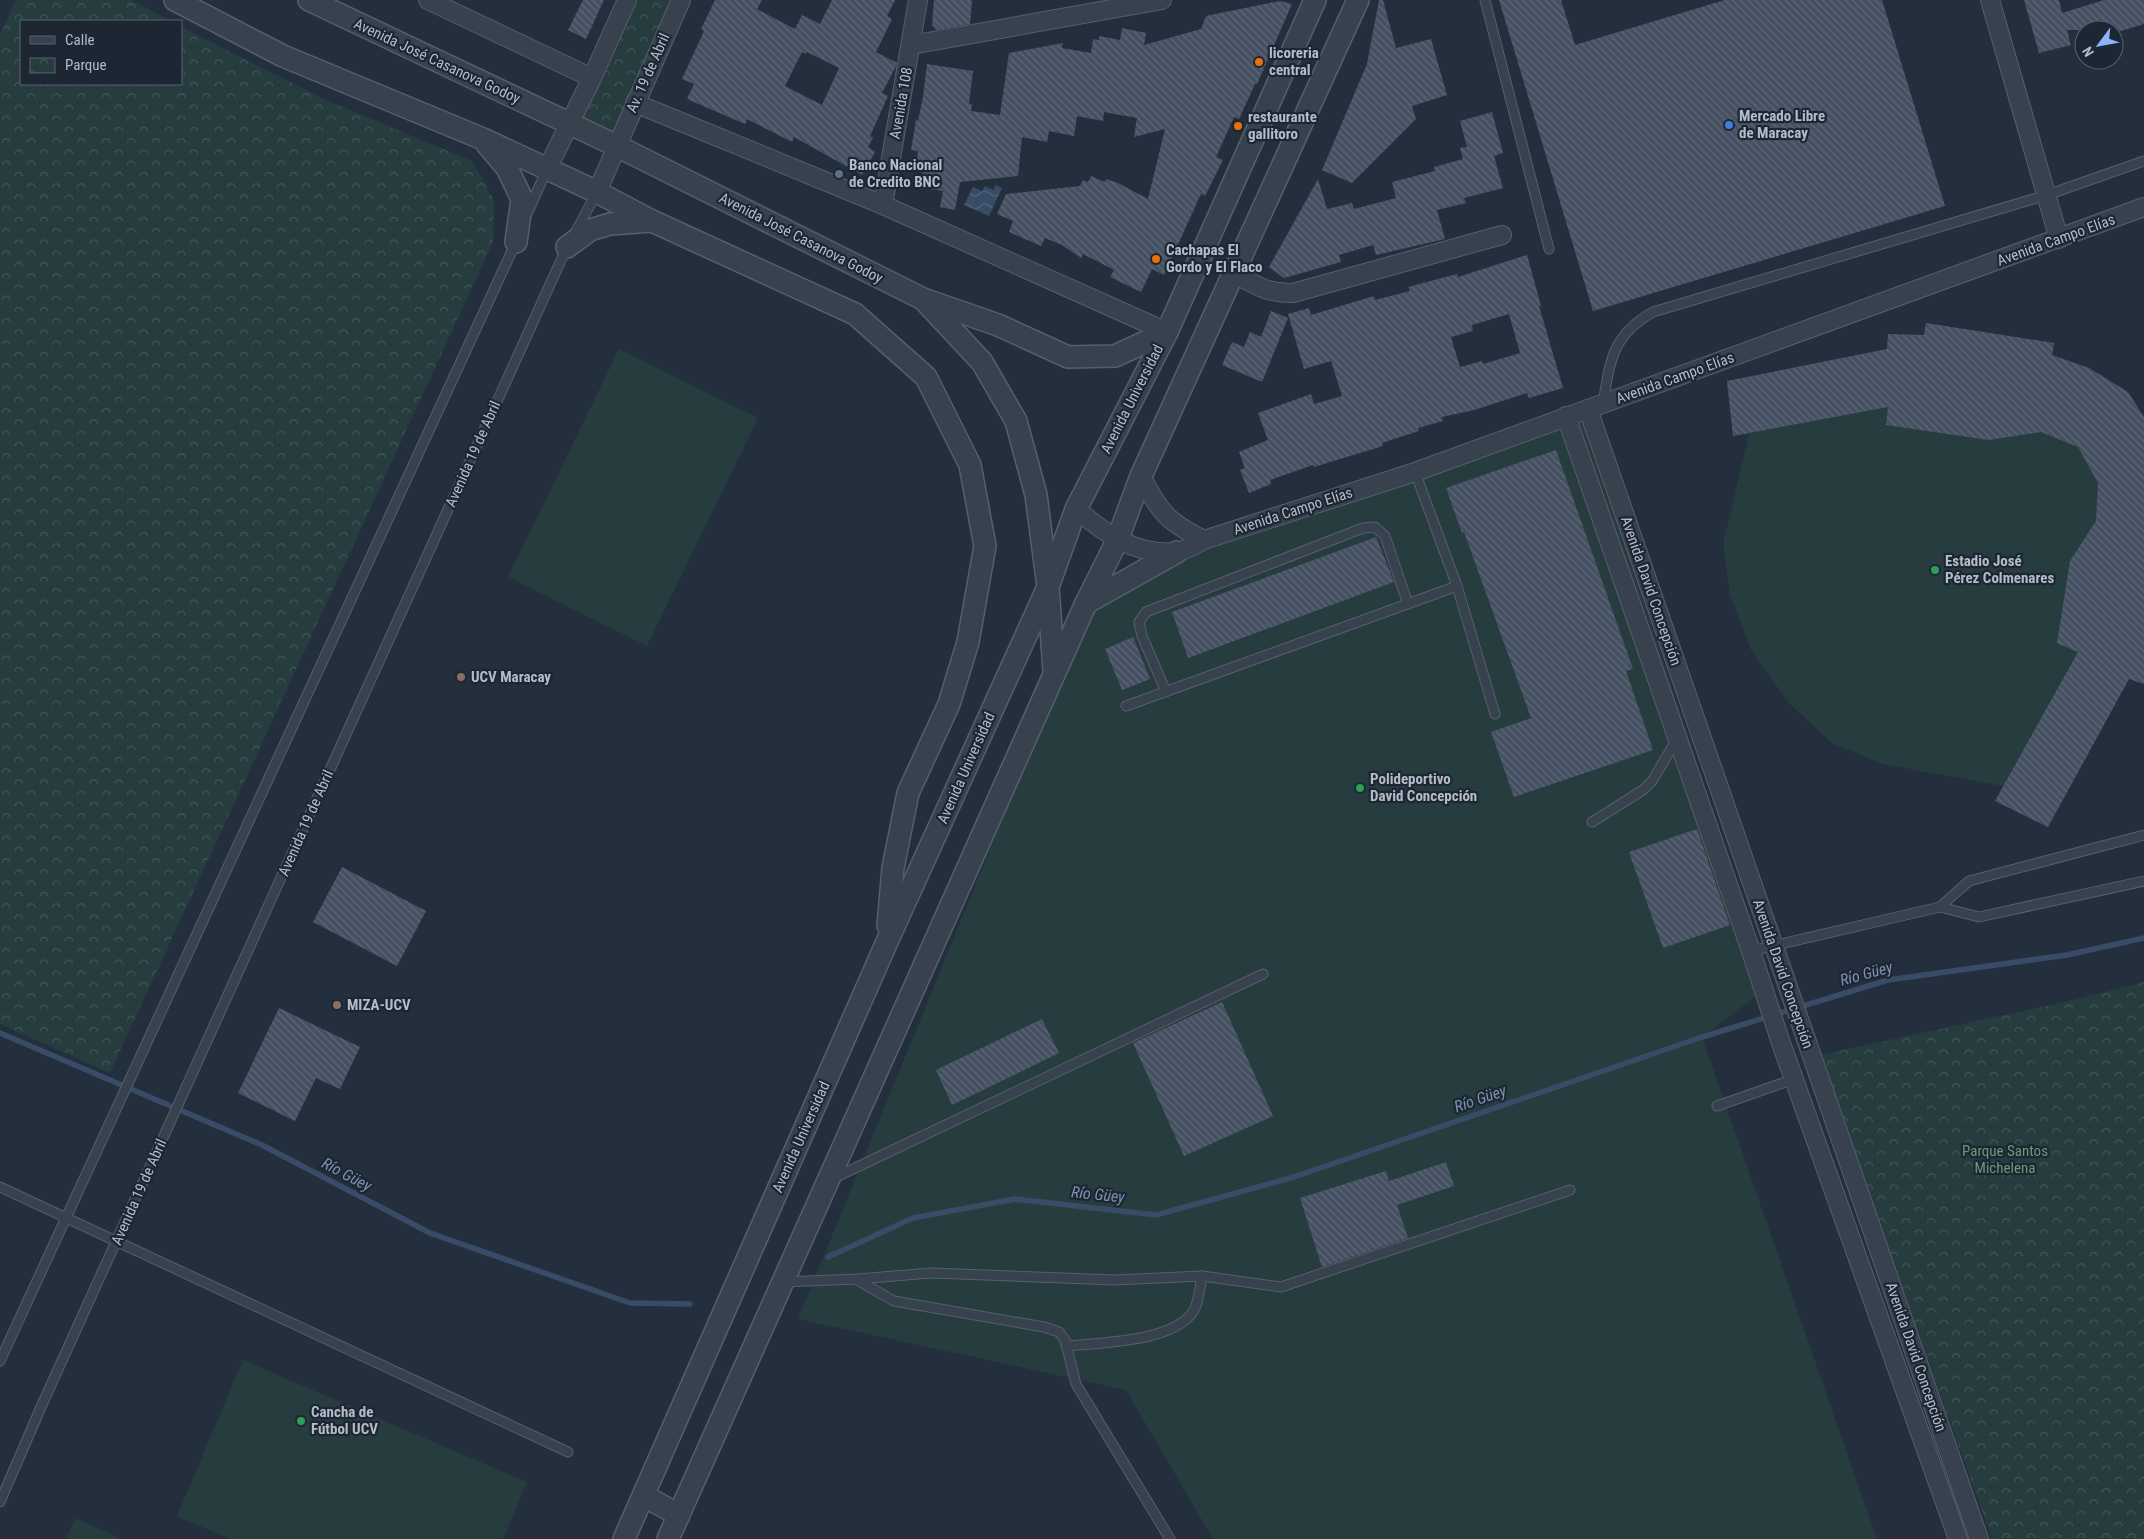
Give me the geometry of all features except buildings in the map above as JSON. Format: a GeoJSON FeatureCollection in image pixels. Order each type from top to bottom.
{"type":"FeatureCollection","features":[{"type":"Feature","properties":{"kind":"street"},"geometry":{"type":"LineString","coordinates":[[175,0],[283,56],[482,139],[597,192],[652,221],[855,314],[926,377],[970,464],[985,546],[968,642],[949,704],[908,793],[894,868],[886,944]]}},
{"type":"Feature","properties":{"kind":"street","name":"Avenida José Casanova Godoy"},"geometry":{"type":"LineString","coordinates":[[308,0],[617,146],[923,299],[982,362],[1016,421],[1036,495],[1048,587],[1055,674]]}},
{"type":"Feature","properties":{"kind":"street"},"geometry":{"type":"LineString","coordinates":[[428,0],[592,78]]}},
{"type":"Feature","properties":{"kind":"street"},"geometry":{"type":"LineString","coordinates":[[546,169],[592,78],[627,0]]}},
{"type":"Feature","properties":{"kind":"street","name":"Av. 19 de Abril"},"geometry":{"type":"LineString","coordinates":[[617,146],[681,0]]}},
{"type":"Feature","properties":{"kind":"street","name":"Avenida 108"},"geometry":{"type":"LineString","coordinates":[[883,205],[918,0]]}},
{"type":"Feature","properties":{"kind":"street"},"geometry":{"type":"LineString","coordinates":[[911,45],[1162,0]]}},
{"type":"Feature","properties":{"kind":"street","name":"Avenida Universidad"},"geometry":{"type":"LineString","coordinates":[[624,1539],[886,944],[1048,587],[1076,509],[1167,332],[1315,0]]}},
{"type":"Feature","properties":{"kind":"street"},"geometry":{"type":"LineString","coordinates":[[668,1539],[1086,603],[1118,540],[1141,476],[1232,272],[1358,0]]}},
{"type":"Feature","properties":{"kind":"street"},"geometry":{"type":"LineString","coordinates":[[1990,0],[2059,239]]}},
{"type":"Feature","properties":{"kind":"street"},"geometry":{"type":"LineString","coordinates":[[635,103],[883,205],[1167,332]]}},
{"type":"Feature","properties":{"kind":"street"},"geometry":{"type":"LineString","coordinates":[[482,139],[507,168],[522,199],[516,242]]}},
{"type":"Feature","properties":{"kind":"street","name":"Avenida 19 de Abril"},"geometry":{"type":"LineString","coordinates":[[597,192],[617,146]]}},
{"type":"Feature","properties":{"kind":"street","name":"Avenida Campo Elías"},"geometry":{"type":"LineString","coordinates":[[1178,552],[1204,540],[1415,472],[2144,207]]}},
{"type":"Feature","properties":{"kind":"street"},"geometry":{"type":"LineString","coordinates":[[567,247],[590,230],[610,224],[652,221]]}},
{"type":"Feature","properties":{"kind":"street"},"geometry":{"type":"LineString","coordinates":[[1232,272],[1260,289],[1280,294],[1293,293],[1502,235]]}},
{"type":"Feature","properties":{"kind":"street"},"geometry":{"type":"LineString","coordinates":[[923,299],[998,325],[1068,356],[1114,356],[1167,332]]}},
{"type":"Feature","properties":{"kind":"street","name":"Avenida David Concepción"},"geometry":{"type":"LineString","coordinates":[[1596,406],[1773,946],[1979,1539]]}},
{"type":"Feature","properties":{"kind":"street","name":"Avenida David Concepción"},"geometry":{"type":"LineString","coordinates":[[1566,416],[1781,1043],[1958,1539]]}},
{"type":"Feature","properties":{"kind":"street"},"geometry":{"type":"LineString","coordinates":[[1141,476],[1157,506],[1169,520],[1204,540]]}},
{"type":"Feature","properties":{"kind":"street"},"geometry":{"type":"LineString","coordinates":[[1076,509],[1102,531],[1118,540],[1160,552],[1178,552]]}},
{"type":"Feature","properties":{"kind":"street"},"geometry":{"type":"LineString","coordinates":[[1086,603],[1178,552]]}},
{"type":"Feature","properties":{"kind":"street"},"geometry":{"type":"LineString","coordinates":[[644,1496],[679,1515]]}},
{"type":"Feature","properties":{"kind":"street"},"geometry":{"type":"LineString","coordinates":[[1951,1519],[1970,1512]]}},
{"type":"Feature","properties":{"kind":"lane"},"geometry":{"type":"LineString","coordinates":[[1485,0],[1549,249]]}},
{"type":"Feature","properties":{"kind":"lane"},"geometry":{"type":"LineString","coordinates":[[1596,406],[1609,363],[1624,333],[1637,321],[1653,312],[2047,195],[2144,160]]}},
{"type":"Feature","properties":{"kind":"lane"},"geometry":{"type":"LineString","coordinates":[[0,1361],[516,242],[546,169]]}},
{"type":"Feature","properties":{"kind":"lane","name":"Avenida 19 de Abril"},"geometry":{"type":"LineString","coordinates":[[0,1502],[567,247],[597,192]]}},
{"type":"Feature","properties":{"kind":"lane"},"geometry":{"type":"LineString","coordinates":[[1415,472],[1457,586],[1495,714]]}},
{"type":"Feature","properties":{"kind":"lane"},"geometry":{"type":"LineString","coordinates":[[1166,692],[1142,636],[1139,622],[1146,612],[1363,528],[1375,527],[1385,536],[1408,604]]}},
{"type":"Feature","properties":{"kind":"lane"},"geometry":{"type":"LineString","coordinates":[[1126,706],[1457,586]]}},
{"type":"Feature","properties":{"kind":"lane"},"geometry":{"type":"LineString","coordinates":[[1592,822],[1643,790],[1652,781],[1677,738]]}},
{"type":"Feature","properties":{"kind":"lane"},"geometry":{"type":"LineString","coordinates":[[1751,951],[1940,906],[1969,881],[2144,835]]}},
{"type":"Feature","properties":{"kind":"lane"},"geometry":{"type":"LineString","coordinates":[[1940,906],[1979,917],[2144,881]]}},
{"type":"Feature","properties":{"kind":"lane"},"geometry":{"type":"LineString","coordinates":[[827,1182],[1263,974]]}},
{"type":"Feature","properties":{"kind":"lane"},"geometry":{"type":"LineString","coordinates":[[1717,1106],[1794,1079]]}},
{"type":"Feature","properties":{"kind":"lane"},"geometry":{"type":"LineString","coordinates":[[0,1187],[568,1452]]}},
{"type":"Feature","properties":{"kind":"lane"},"geometry":{"type":"LineString","coordinates":[[783,1282],[931,1273],[1114,1280],[1202,1276],[1281,1287],[1570,1190]]}},
{"type":"Feature","properties":{"kind":"lane"},"geometry":{"type":"LineString","coordinates":[[1066,1346],[1138,1340],[1169,1329],[1186,1319],[1195,1310],[1202,1276]]}},
{"type":"Feature","properties":{"kind":"lane"},"geometry":{"type":"LineString","coordinates":[[856,1279],[894,1301],[1053,1330],[1063,1336],[1076,1384],[1170,1539]]}},
{"type":"Feature","properties":{"kind":"green space"},"geometry":{"type":"Polygon","coordinates":[[[16,0],[131,0],[169,20],[20,20],[20,85],[182,85],[182,28],[326,100],[472,161],[494,200],[493,242],[110,1073],[0,1024],[0,35],[16,0]]]}},
{"type":"Feature","properties":{"kind":"green space"},"geometry":{"type":"Polygon","coordinates":[[[634,0],[675,0],[613,136],[578,121],[634,0]]]}},
{"type":"Feature","properties":{"kind":"green space","name":"Estadio José Pérez Colmenares"},"geometry":{"type":"Polygon","coordinates":[[[1926,323],[2055,343],[2052,355],[2089,368],[2128,392],[2129,679],[2048,827],[1995,801],[2003,786],[1883,764],[1832,743],[1788,702],[1751,650],[1730,595],[1723,544],[1749,434],[1733,436],[1727,381],[1887,349],[1888,334],[1924,335],[1926,323]]]}},
{"type":"Feature","properties":{"kind":"green space"},"geometry":{"type":"Polygon","coordinates":[[[619,349],[758,418],[647,646],[508,577],[619,349]]]}},
{"type":"Feature","properties":{"kind":"green space","name":"Polideportivo David Concepción"},"geometry":{"type":"Polygon","coordinates":[[[1582,416],[1771,985],[1702,1037],[1877,1539],[1213,1539],[1126,1390],[798,1319],[1096,590],[1582,416]]]}},
{"type":"Feature","properties":{"kind":"green space","name":"Parque Santos Michelena"},"geometry":{"type":"Polygon","coordinates":[[[2144,982],[2144,1539],[1992,1539],[1820,1055],[2069,1001],[2144,982]]]}},
{"type":"Feature","properties":{"kind":"green space","name":"Cancha de Fútbol UCV"},"geometry":{"type":"Polygon","coordinates":[[[243,1360],[527,1482],[503,1539],[230,1539],[177,1516],[243,1360]]]}},
{"type":"Feature","properties":{"kind":"green space"},"geometry":{"type":"Polygon","coordinates":[[[75,1518],[122,1539],[66,1539],[75,1518]]]}},
{"type":"Feature","properties":{"kind":"water"},"geometry":{"type":"Polygon","coordinates":[[[996,185],[1002,188],[989,216],[964,205],[973,187],[982,191],[985,186],[993,190],[996,185]]]}},
{"type":"Feature","properties":{"kind":"waterway","name":"Río Güey"},"geometry":{"type":"LineString","coordinates":[[828,1257],[913,1218],[1015,1199],[1156,1215],[1294,1177],[1702,1037],[1888,980],[2067,955],[2144,938]]}},
{"type":"Feature","properties":{"kind":"waterway","name":"Río Güey"},"geometry":{"type":"LineString","coordinates":[[0,1033],[262,1145],[430,1233],[630,1303],[690,1304]]}},
{"type":"Feature","properties":{"kind":"place","name":"licoreria central"},"geometry":{"type":"Point","coordinates":[1259,62]}},
{"type":"Feature","properties":{"kind":"place","name":"Mercado Libre de Maracay"},"geometry":{"type":"Point","coordinates":[1729,125]}},
{"type":"Feature","properties":{"kind":"place","name":"restaurante gallitoro"},"geometry":{"type":"Point","coordinates":[1238,126]}},
{"type":"Feature","properties":{"kind":"place","name":"Banco Nacional de Credito BNC"},"geometry":{"type":"Point","coordinates":[839,174]}},
{"type":"Feature","properties":{"kind":"place","name":"Cachapas El Gordo y El Flaco"},"geometry":{"type":"Point","coordinates":[1156,259]}},
{"type":"Feature","properties":{"kind":"place","name":"Estadio José Pérez Colmenares"},"geometry":{"type":"Point","coordinates":[1935,570]}},
{"type":"Feature","properties":{"kind":"place","name":"UCV Maracay"},"geometry":{"type":"Point","coordinates":[461,677]}},
{"type":"Feature","properties":{"kind":"place","name":"Polideportivo David Concepción"},"geometry":{"type":"Point","coordinates":[1360,788]}},
{"type":"Feature","properties":{"kind":"place","name":"MIZA-UCV"},"geometry":{"type":"Point","coordinates":[337,1005]}},
{"type":"Feature","properties":{"kind":"place","name":"Cancha de Fútbol UCV"},"geometry":{"type":"Point","coordinates":[301,1421]}}]}
